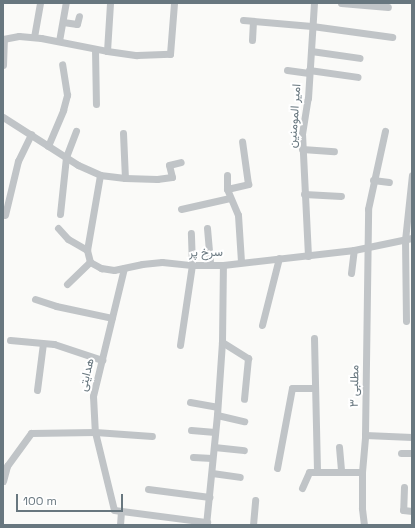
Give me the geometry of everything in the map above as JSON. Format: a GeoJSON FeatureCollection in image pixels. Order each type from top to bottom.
{"type":"FeatureCollection","features":[{"type":"Feature","properties":{"kind":"street"},"geometry":{"type":"LineString","coordinates":[[34,37],[40,3]]}},
{"type":"Feature","properties":{"kind":"street"},"geometry":{"type":"LineString","coordinates":[[59,41],[66,3]]}},
{"type":"Feature","properties":{"kind":"street"},"geometry":{"type":"LineString","coordinates":[[107,51],[110,3]]}},
{"type":"Feature","properties":{"kind":"street"},"geometry":{"type":"LineString","coordinates":[[3,65],[3,39],[19,36],[59,41],[95,49],[137,55],[170,54],[174,3]]}},
{"type":"Feature","properties":{"kind":"street","name":"امیر المومنین"},"geometry":{"type":"LineString","coordinates":[[308,256],[302,134],[308,98],[314,3]]}},
{"type":"Feature","properties":{"kind":"street"},"geometry":{"type":"LineString","coordinates":[[341,3],[388,7]]}},
{"type":"Feature","properties":{"kind":"street"},"geometry":{"type":"LineString","coordinates":[[62,22],[77,24],[78,16]]}},
{"type":"Feature","properties":{"kind":"street"},"geometry":{"type":"LineString","coordinates":[[243,20],[312,26],[392,37]]}},
{"type":"Feature","properties":{"kind":"street"},"geometry":{"type":"LineString","coordinates":[[252,40],[253,20]]}},
{"type":"Feature","properties":{"kind":"street"},"geometry":{"type":"LineString","coordinates":[[95,49],[96,104]]}},
{"type":"Feature","properties":{"kind":"street"},"geometry":{"type":"LineString","coordinates":[[311,51],[360,58]]}},
{"type":"Feature","properties":{"kind":"street"},"geometry":{"type":"LineString","coordinates":[[48,146],[63,110],[67,95],[62,64]]}},
{"type":"Feature","properties":{"kind":"street"},"geometry":{"type":"LineString","coordinates":[[286,70],[309,71],[358,77]]}},
{"type":"Feature","properties":{"kind":"street"},"geometry":{"type":"LineString","coordinates":[[3,117],[78,165],[100,175],[125,178],[157,179],[172,177],[168,165],[181,162]]}},
{"type":"Feature","properties":{"kind":"street"},"geometry":{"type":"LineString","coordinates":[[60,214],[66,157],[76,131]]}},
{"type":"Feature","properties":{"kind":"street","name":"مطلبی ۳"},"geometry":{"type":"LineString","coordinates":[[364,525],[362,508],[362,472],[365,435],[368,209],[373,180],[385,131]]}},
{"type":"Feature","properties":{"kind":"street"},"geometry":{"type":"LineString","coordinates":[[123,133],[125,178]]}},
{"type":"Feature","properties":{"kind":"street"},"geometry":{"type":"LineString","coordinates":[[5,214],[18,162],[31,134]]}},
{"type":"Feature","properties":{"kind":"street"},"geometry":{"type":"LineString","coordinates":[[227,189],[248,184],[242,141]]}},
{"type":"Feature","properties":{"kind":"street"},"geometry":{"type":"LineString","coordinates":[[302,149],[334,151]]}},
{"type":"Feature","properties":{"kind":"street"},"geometry":{"type":"LineString","coordinates":[[67,284],[90,262],[87,250],[100,175]]}},
{"type":"Feature","properties":{"kind":"street"},"geometry":{"type":"LineString","coordinates":[[227,175],[227,189],[238,215],[240,262]]}},
{"type":"Feature","properties":{"kind":"street"},"geometry":{"type":"LineString","coordinates":[[406,321],[412,175]]}},
{"type":"Feature","properties":{"kind":"street"},"geometry":{"type":"LineString","coordinates":[[373,180],[389,182]]}},
{"type":"Feature","properties":{"kind":"street"},"geometry":{"type":"LineString","coordinates":[[304,194],[341,196]]}},
{"type":"Feature","properties":{"kind":"street"},"geometry":{"type":"LineString","coordinates":[[181,209],[230,198]]}},
{"type":"Feature","properties":{"kind":"street"},"geometry":{"type":"LineString","coordinates":[[58,228],[68,239],[87,250]]}},
{"type":"Feature","properties":{"kind":"street"},"geometry":{"type":"LineString","coordinates":[[207,228],[210,265]]}},
{"type":"Feature","properties":{"kind":"street"},"geometry":{"type":"LineString","coordinates":[[180,345],[192,265],[192,233]]}},
{"type":"Feature","properties":{"kind":"street","name":"سرخ پر"},"geometry":{"type":"LineString","coordinates":[[90,262],[101,268],[114,270],[142,264],[162,262],[192,265],[223,265],[354,250],[409,239]]}},
{"type":"Feature","properties":{"kind":"street"},"geometry":{"type":"LineString","coordinates":[[351,273],[354,250]]}},
{"type":"Feature","properties":{"kind":"street"},"geometry":{"type":"LineString","coordinates":[[262,325],[279,258]]}},
{"type":"Feature","properties":{"kind":"street"},"geometry":{"type":"LineString","coordinates":[[117,511],[206,523],[212,473],[222,342],[223,265]]}},
{"type":"Feature","properties":{"kind":"street","name":"هدایتی"},"geometry":{"type":"LineString","coordinates":[[120,525],[95,432],[93,396],[124,268]]}},
{"type":"Feature","properties":{"kind":"street"},"geometry":{"type":"LineString","coordinates":[[35,299],[56,306],[112,318]]}},
{"type":"Feature","properties":{"kind":"street"},"geometry":{"type":"LineString","coordinates":[[314,338],[317,472]]}},
{"type":"Feature","properties":{"kind":"street"},"geometry":{"type":"LineString","coordinates":[[10,340],[54,344],[102,360]]}},
{"type":"Feature","properties":{"kind":"street"},"geometry":{"type":"LineString","coordinates":[[222,342],[248,358],[244,399]]}},
{"type":"Feature","properties":{"kind":"street"},"geometry":{"type":"LineString","coordinates":[[37,390],[43,343]]}},
{"type":"Feature","properties":{"kind":"street"},"geometry":{"type":"LineString","coordinates":[[277,468],[292,388],[315,388]]}},
{"type":"Feature","properties":{"kind":"street"},"geometry":{"type":"LineString","coordinates":[[190,402],[217,407]]}},
{"type":"Feature","properties":{"kind":"street"},"geometry":{"type":"LineString","coordinates":[[217,415],[244,421]]}},
{"type":"Feature","properties":{"kind":"street"},"geometry":{"type":"LineString","coordinates":[[191,430],[215,432]]}},
{"type":"Feature","properties":{"kind":"street"},"geometry":{"type":"LineString","coordinates":[[3,481],[5,466],[31,434],[95,432],[152,436]]}},
{"type":"Feature","properties":{"kind":"street"},"geometry":{"type":"LineString","coordinates":[[365,435],[412,437]]}},
{"type":"Feature","properties":{"kind":"street"},"geometry":{"type":"LineString","coordinates":[[214,447],[244,450]]}},
{"type":"Feature","properties":{"kind":"street"},"geometry":{"type":"LineString","coordinates":[[339,447],[341,471]]}},
{"type":"Feature","properties":{"kind":"street"},"geometry":{"type":"LineString","coordinates":[[401,453],[412,453]]}},
{"type":"Feature","properties":{"kind":"street"},"geometry":{"type":"LineString","coordinates":[[192,457],[212,458]]}},
{"type":"Feature","properties":{"kind":"street"},"geometry":{"type":"LineString","coordinates":[[302,488],[309,472],[362,472]]}},
{"type":"Feature","properties":{"kind":"street"},"geometry":{"type":"LineString","coordinates":[[212,473],[240,477]]}},
{"type":"Feature","properties":{"kind":"street"},"geometry":{"type":"LineString","coordinates":[[404,487],[403,510],[412,511]]}},
{"type":"Feature","properties":{"kind":"street"},"geometry":{"type":"LineString","coordinates":[[148,489],[209,497]]}},
{"type":"Feature","properties":{"kind":"street"},"geometry":{"type":"LineString","coordinates":[[253,525],[255,500]]}}]}
